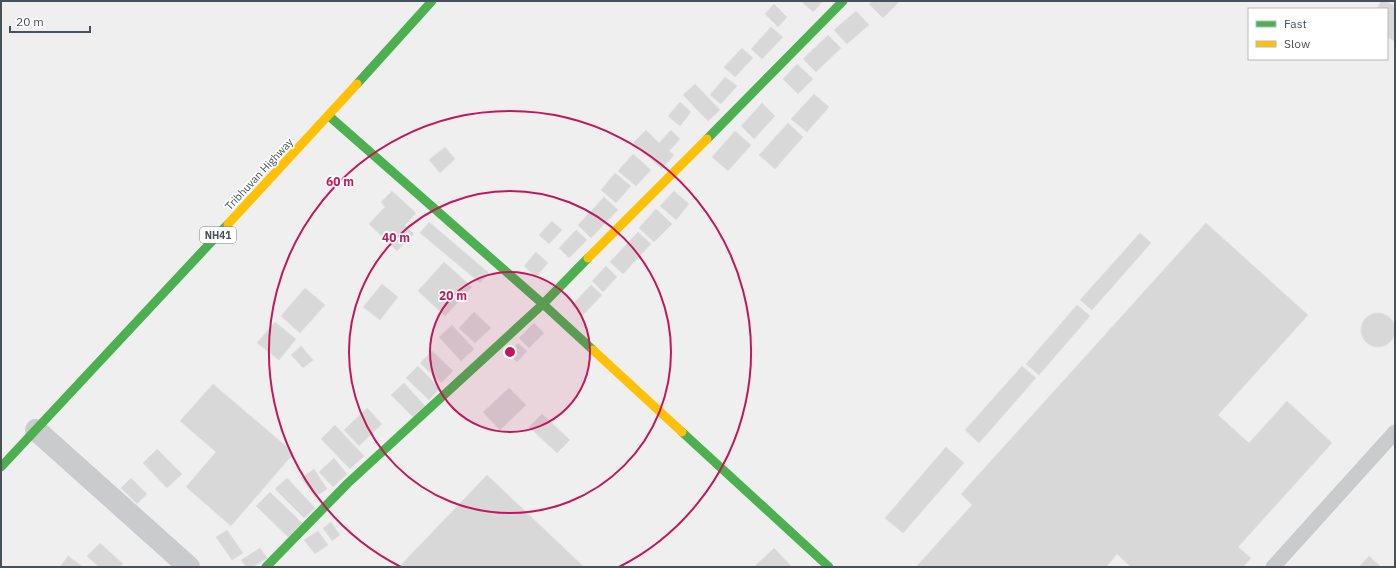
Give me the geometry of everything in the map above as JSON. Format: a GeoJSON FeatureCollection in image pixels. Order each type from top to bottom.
{"type":"FeatureCollection","features":[{"type":"Feature","properties":{"kind":"main road","name":"Tribhuvan Highway"},"geometry":{"type":"LineString","coordinates":[[1,466],[329,116],[432,1]]}},
{"type":"Feature","properties":{"kind":"main road"},"geometry":{"type":"LineString","coordinates":[[266,567],[348,483],[543,304],[843,1]]}},
{"type":"Feature","properties":{"kind":"main road"},"geometry":{"type":"LineString","coordinates":[[329,116],[543,304],[828,567]]}},
{"type":"Feature","properties":{"kind":"street"},"geometry":{"type":"LineString","coordinates":[[36,430],[189,567]]}},
{"type":"Feature","properties":{"kind":"lane"},"geometry":{"type":"LineString","coordinates":[[1273,567],[1395,432]]}},
{"type":"Feature","properties":{"kind":"building"},"geometry":{"type":"Polygon","coordinates":[[[801,1],[823,1],[813,12],[801,1]]]}},
{"type":"Feature","properties":{"kind":"building"},"geometry":{"type":"Polygon","coordinates":[[[872,1],[900,1],[883,18],[869,4],[872,1]]]}},
{"type":"Feature","properties":{"kind":"building"},"geometry":{"type":"Polygon","coordinates":[[[1381,1],[1385,1],[1395,6],[1395,41],[1388,38],[1388,8],[1378,8],[1381,1]]]}},
{"type":"Feature","properties":{"kind":"building"},"geometry":{"type":"Polygon","coordinates":[[[774,4],[787,17],[778,27],[765,14],[774,4]]]}},
{"type":"Feature","properties":{"kind":"building"},"geometry":{"type":"Polygon","coordinates":[[[856,11],[869,25],[847,44],[834,30],[856,11]]]}},
{"type":"Feature","properties":{"kind":"building"},"geometry":{"type":"Polygon","coordinates":[[[771,27],[783,37],[762,59],[751,49],[771,27]]]}},
{"type":"Feature","properties":{"kind":"building"},"geometry":{"type":"Polygon","coordinates":[[[828,35],[841,48],[816,72],[803,59],[828,35]]]}},
{"type":"Feature","properties":{"kind":"building"},"geometry":{"type":"Polygon","coordinates":[[[742,48],[753,58],[735,77],[724,67],[742,48]]]}},
{"type":"Feature","properties":{"kind":"building"},"geometry":{"type":"Polygon","coordinates":[[[797,64],[813,79],[798,94],[783,79],[797,64]]]}},
{"type":"Feature","properties":{"kind":"building"},"geometry":{"type":"Polygon","coordinates":[[[725,77],[737,86],[721,104],[710,95],[725,77]]]}},
{"type":"Feature","properties":{"kind":"building"},"geometry":{"type":"Polygon","coordinates":[[[695,84],[720,110],[708,121],[683,95],[695,84]]]}},
{"type":"Feature","properties":{"kind":"building"},"geometry":{"type":"Polygon","coordinates":[[[814,94],[829,107],[807,132],[791,119],[814,94]]]}},
{"type":"Feature","properties":{"kind":"building"},"geometry":{"type":"Polygon","coordinates":[[[680,102],[691,112],[680,126],[668,116],[680,102]]]}},
{"type":"Feature","properties":{"kind":"building"},"geometry":{"type":"Polygon","coordinates":[[[762,103],[775,116],[754,139],[741,126],[762,103]]]}},
{"type":"Feature","properties":{"kind":"building"},"geometry":{"type":"Polygon","coordinates":[[[788,123],[803,137],[775,169],[759,155],[788,123]]]}},
{"type":"Feature","properties":{"kind":"building"},"geometry":{"type":"Polygon","coordinates":[[[646,130],[659,143],[671,130],[680,139],[669,151],[674,155],[662,169],[633,143],[646,130]]]}},
{"type":"Feature","properties":{"kind":"building"},"geometry":{"type":"Polygon","coordinates":[[[735,131],[751,145],[728,171],[712,157],[735,131]]]}},
{"type":"Feature","properties":{"kind":"building"},"geometry":{"type":"Polygon","coordinates":[[[445,147],[455,159],[440,173],[429,160],[445,147]]]}},
{"type":"Feature","properties":{"kind":"building"},"geometry":{"type":"Polygon","coordinates":[[[633,154],[651,170],[636,186],[618,171],[633,154]]]}},
{"type":"Feature","properties":{"kind":"building"},"geometry":{"type":"Polygon","coordinates":[[[615,173],[631,186],[616,203],[601,190],[615,173]]]}},
{"type":"Feature","properties":{"kind":"building"},"geometry":{"type":"Polygon","coordinates":[[[392,191],[416,213],[405,225],[414,234],[397,251],[369,224],[385,207],[381,202],[392,191]]]}},
{"type":"Feature","properties":{"kind":"building"},"geometry":{"type":"Polygon","coordinates":[[[674,191],[689,204],[676,220],[660,206],[674,191]]]}},
{"type":"Feature","properties":{"kind":"building"},"geometry":{"type":"Polygon","coordinates":[[[604,197],[618,210],[591,238],[578,225],[604,197]]]}},
{"type":"Feature","properties":{"kind":"building"},"geometry":{"type":"Polygon","coordinates":[[[656,209],[672,224],[654,242],[639,228],[656,209]]]}},
{"type":"Feature","properties":{"kind":"building"},"geometry":{"type":"Polygon","coordinates":[[[552,221],[562,230],[549,244],[539,235],[552,221]]]}},
{"type":"Feature","properties":{"kind":"building"},"geometry":{"type":"Polygon","coordinates":[[[429,222],[489,273],[480,283],[420,233],[429,222]]]}},
{"type":"Feature","properties":{"kind":"building"},"geometry":{"type":"Polygon","coordinates":[[[1206,223],[1308,315],[1218,415],[1249,443],[1287,401],[1332,443],[1238,547],[1251,558],[1243,567],[1131,567],[1117,554],[1106,567],[916,567],[972,505],[961,494],[1206,223]]]}},
{"type":"Feature","properties":{"kind":"building"},"geometry":{"type":"Polygon","coordinates":[[[576,230],[587,240],[569,258],[559,248],[576,230]]]}},
{"type":"Feature","properties":{"kind":"building"},"geometry":{"type":"Polygon","coordinates":[[[638,232],[651,244],[623,274],[610,262],[638,232]]]}},
{"type":"Feature","properties":{"kind":"building"},"geometry":{"type":"Polygon","coordinates":[[[1140,233],[1151,243],[1092,310],[1080,300],[1140,233]]]}},
{"type":"Feature","properties":{"kind":"building"},"geometry":{"type":"Polygon","coordinates":[[[536,252],[548,263],[536,277],[524,266],[536,252]]]}},
{"type":"Feature","properties":{"kind":"building"},"geometry":{"type":"Polygon","coordinates":[[[444,262],[472,287],[445,316],[418,291],[444,262]]]}},
{"type":"Feature","properties":{"kind":"building"},"geometry":{"type":"Polygon","coordinates":[[[606,266],[617,277],[603,292],[592,281],[606,266]]]}},
{"type":"Feature","properties":{"kind":"building"},"geometry":{"type":"Polygon","coordinates":[[[382,284],[398,297],[380,320],[363,307],[382,284]]]}},
{"type":"Feature","properties":{"kind":"building"},"geometry":{"type":"Polygon","coordinates":[[[591,285],[602,295],[583,315],[572,305],[591,285]]]}},
{"type":"Feature","properties":{"kind":"building"},"geometry":{"type":"Polygon","coordinates":[[[305,288],[325,305],[300,333],[281,316],[305,288]]]}},
{"type":"Feature","properties":{"kind":"building"},"geometry":{"type":"Polygon","coordinates":[[[1077,305],[1090,316],[1039,375],[1026,364],[1077,305]]]}},
{"type":"Feature","properties":{"kind":"building"},"geometry":{"type":"Polygon","coordinates":[[[474,312],[491,328],[475,343],[459,328],[474,312]]]}},
{"type":"Feature","properties":{"kind":"building"},"geometry":{"type":"Polygon","coordinates":[[[1378,313],[1390,318],[1395,330],[1390,342],[1378,347],[1366,342],[1361,330],[1366,318],[1378,313]]]}},
{"type":"Feature","properties":{"kind":"building"},"geometry":{"type":"Polygon","coordinates":[[[275,322],[296,339],[279,360],[257,343],[275,322]]]}},
{"type":"Feature","properties":{"kind":"building"},"geometry":{"type":"Polygon","coordinates":[[[534,323],[544,333],[529,348],[519,338],[534,323]]]}},
{"type":"Feature","properties":{"kind":"building"},"geometry":{"type":"Polygon","coordinates":[[[452,325],[474,349],[461,361],[439,337],[452,325]]]}},
{"type":"Feature","properties":{"kind":"building"},"geometry":{"type":"Polygon","coordinates":[[[518,343],[527,351],[517,362],[509,354],[518,343]]]}},
{"type":"Feature","properties":{"kind":"building"},"geometry":{"type":"Polygon","coordinates":[[[301,346],[313,360],[303,368],[291,355],[301,346]]]}},
{"type":"Feature","properties":{"kind":"building"},"geometry":{"type":"Polygon","coordinates":[[[432,351],[453,371],[441,383],[420,363],[432,351]]]}},
{"type":"Feature","properties":{"kind":"building"},"geometry":{"type":"Polygon","coordinates":[[[418,366],[440,388],[429,400],[406,378],[418,366]]]}},
{"type":"Feature","properties":{"kind":"building"},"geometry":{"type":"Polygon","coordinates":[[[1022,366],[1036,378],[979,443],[965,430],[1022,366]]]}},
{"type":"Feature","properties":{"kind":"building"},"geometry":{"type":"Polygon","coordinates":[[[404,383],[425,406],[413,417],[391,395],[404,383]]]}},
{"type":"Feature","properties":{"kind":"building"},"geometry":{"type":"Polygon","coordinates":[[[213,384],[294,453],[231,526],[186,487],[216,452],[180,421],[213,384]]]}},
{"type":"Feature","properties":{"kind":"building"},"geometry":{"type":"Polygon","coordinates":[[[509,388],[526,405],[500,430],[483,412],[509,388]]]}},
{"type":"Feature","properties":{"kind":"building"},"geometry":{"type":"Polygon","coordinates":[[[367,408],[382,424],[359,446],[344,430],[367,408]]]}},
{"type":"Feature","properties":{"kind":"building"},"geometry":{"type":"Polygon","coordinates":[[[542,414],[570,440],[557,453],[529,427],[542,414]]]}},
{"type":"Feature","properties":{"kind":"building"},"geometry":{"type":"Polygon","coordinates":[[[335,425],[364,456],[350,469],[321,439],[335,425]]]}},
{"type":"Feature","properties":{"kind":"building"},"geometry":{"type":"Polygon","coordinates":[[[946,447],[964,463],[903,533],[885,518],[946,447]]]}},
{"type":"Feature","properties":{"kind":"building"},"geometry":{"type":"Polygon","coordinates":[[[157,449],[182,474],[167,488],[143,463],[157,449]]]}},
{"type":"Feature","properties":{"kind":"building"},"geometry":{"type":"Polygon","coordinates":[[[334,458],[347,474],[333,487],[319,472],[334,458]]]}},
{"type":"Feature","properties":{"kind":"building"},"geometry":{"type":"Polygon","coordinates":[[[314,469],[327,489],[315,497],[301,478],[314,469]]]}},
{"type":"Feature","properties":{"kind":"building"},"geometry":{"type":"Polygon","coordinates":[[[487,475],[584,567],[399,567],[487,475]]]}},
{"type":"Feature","properties":{"kind":"building"},"geometry":{"type":"Polygon","coordinates":[[[131,478],[147,494],[137,504],[121,488],[131,478]]]}},
{"type":"Feature","properties":{"kind":"building"},"geometry":{"type":"Polygon","coordinates":[[[287,478],[315,508],[304,518],[275,489],[287,478]]]}},
{"type":"Feature","properties":{"kind":"building"},"geometry":{"type":"Polygon","coordinates":[[[270,492],[302,523],[288,537],[256,506],[270,492]]]}},
{"type":"Feature","properties":{"kind":"building"},"geometry":{"type":"Polygon","coordinates":[[[331,522],[340,535],[332,541],[323,528],[331,522]]]}},
{"type":"Feature","properties":{"kind":"building"},"geometry":{"type":"Polygon","coordinates":[[[227,530],[243,553],[232,560],[216,537],[227,530]]]}},
{"type":"Feature","properties":{"kind":"building"},"geometry":{"type":"Polygon","coordinates":[[[318,531],[328,545],[315,554],[304,540],[318,531]]]}},
{"type":"Feature","properties":{"kind":"building"},"geometry":{"type":"Polygon","coordinates":[[[100,543],[123,564],[120,567],[99,567],[87,556],[100,543]]]}},
{"type":"Feature","properties":{"kind":"building"},"geometry":{"type":"Polygon","coordinates":[[[260,548],[267,558],[253,567],[246,567],[241,560],[260,548]]]}},
{"type":"Feature","properties":{"kind":"building"},"geometry":{"type":"Polygon","coordinates":[[[774,548],[792,567],[754,567],[774,548]]]}},
{"type":"Feature","properties":{"kind":"building"},"geometry":{"type":"Polygon","coordinates":[[[68,556],[83,567],[60,567],[68,556]]]}},
{"type":"Feature","properties":{"kind":"building"},"geometry":{"type":"Polygon","coordinates":[[[1369,556],[1381,567],[1359,567],[1369,556]]]}},
{"type":"Feature","properties":{"kind":"traffic: fast"},"geometry":{"type":"LineString","coordinates":[[357,84],[432,1]]}},
{"type":"Feature","properties":{"kind":"traffic: fast"},"geometry":{"type":"LineString","coordinates":[[707,139],[843,1]]}},
{"type":"Feature","properties":{"kind":"traffic: fast"},"geometry":{"type":"LineString","coordinates":[[329,116],[543,304],[593,350]]}},
{"type":"Feature","properties":{"kind":"traffic: fast"},"geometry":{"type":"LineString","coordinates":[[1,467],[228,224]]}},
{"type":"Feature","properties":{"kind":"traffic: fast"},"geometry":{"type":"LineString","coordinates":[[266,567],[348,483],[543,304],[588,258]]}},
{"type":"Feature","properties":{"kind":"traffic: fast"},"geometry":{"type":"LineString","coordinates":[[682,432],[829,567]]}},
{"type":"Feature","properties":{"kind":"traffic: slow"},"geometry":{"type":"LineString","coordinates":[[228,224],[357,84]]}},
{"type":"Feature","properties":{"kind":"traffic: slow"},"geometry":{"type":"LineString","coordinates":[[588,258],[707,139]]}},
{"type":"Feature","properties":{"kind":"traffic: slow"},"geometry":{"type":"LineString","coordinates":[[593,350],[682,432]]}}]}
